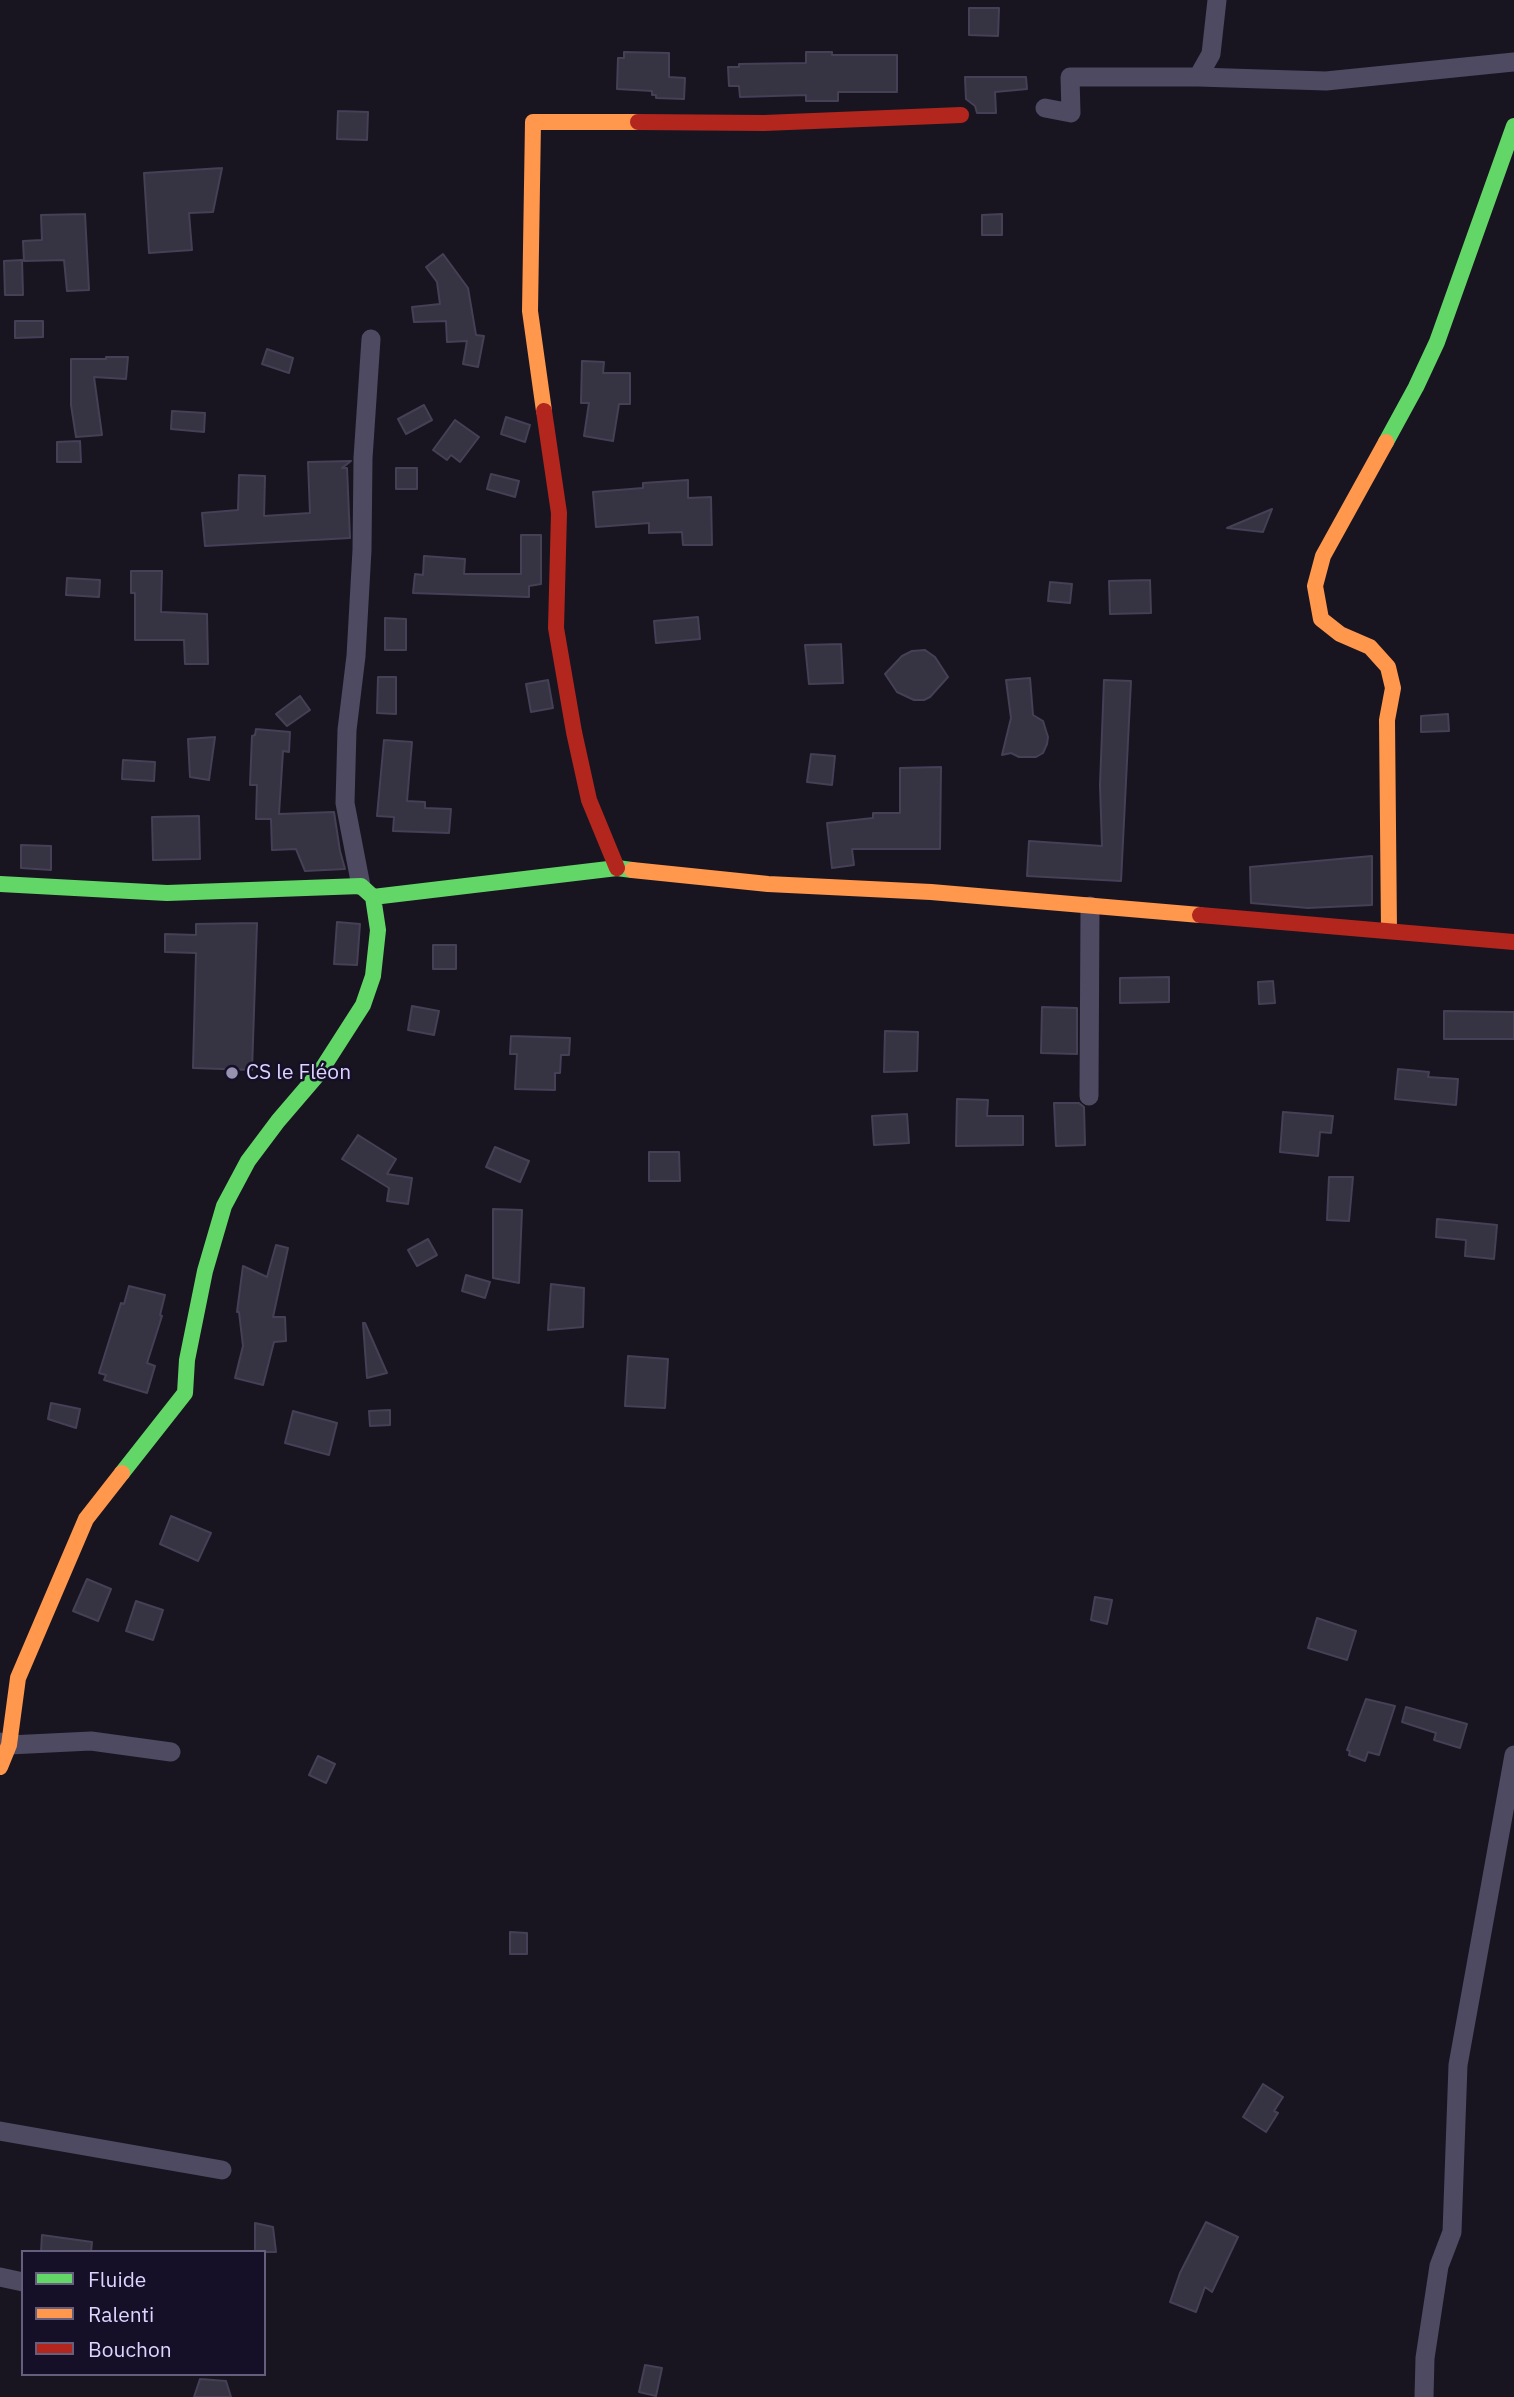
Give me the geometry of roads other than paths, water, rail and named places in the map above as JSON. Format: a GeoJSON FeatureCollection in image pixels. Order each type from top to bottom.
{"type":"FeatureCollection","features":[{"type":"Feature","properties":{"kind":"street"},"geometry":{"type":"LineString","coordinates":[[1198,76],[1211,54],[1217,0]]}},
{"type":"Feature","properties":{"kind":"street"},"geometry":{"type":"LineString","coordinates":[[1045,108],[1070,113],[1069,76],[1198,76],[1325,81],[1514,62]]}},
{"type":"Feature","properties":{"kind":"street"},"geometry":{"type":"LineString","coordinates":[[617,867],[589,800],[556,628],[559,513],[530,312],[533,122],[764,123],[961,115]]}},
{"type":"Feature","properties":{"kind":"street"},"geometry":{"type":"LineString","coordinates":[[1389,931],[1387,720],[1393,688],[1388,667],[1370,647],[1340,634],[1321,619],[1315,586],[1323,556],[1416,387],[1437,342],[1514,126]]}},
{"type":"Feature","properties":{"kind":"street"},"geometry":{"type":"LineString","coordinates":[[0,1768],[18,1678],[86,1519],[185,1393],[187,1360],[205,1271],[224,1206],[248,1161],[320,1072],[363,1005],[373,976],[378,930],[345,803],[347,730],[356,656],[362,550],[363,458],[370,339]]}},
{"type":"Feature","properties":{"kind":"street"},"geometry":{"type":"LineString","coordinates":[[0,884],[167,893],[367,891],[617,867],[768,884],[932,892],[1514,942]]}},
{"type":"Feature","properties":{"kind":"street"},"geometry":{"type":"LineString","coordinates":[[1089,1096],[1090,906]]}},
{"type":"Feature","properties":{"kind":"street"},"geometry":{"type":"LineString","coordinates":[[5,1743],[91,1741],[171,1752]]}},
{"type":"Feature","properties":{"kind":"street"},"geometry":{"type":"LineString","coordinates":[[1424,2397],[1425,2358],[1439,2266],[1452,2232],[1458,2065],[1509,1805],[1514,1755]]}},
{"type":"Feature","properties":{"kind":"street"},"geometry":{"type":"LineString","coordinates":[[0,2131],[222,2170]]}},
{"type":"Feature","properties":{"kind":"street"},"geometry":{"type":"LineString","coordinates":[[0,2277],[21,2282]]}},
{"type":"Feature","properties":{"kind":"place","name":"CS le Fléon"},"geometry":{"type":"Point","coordinates":[232,1073]}}]}
